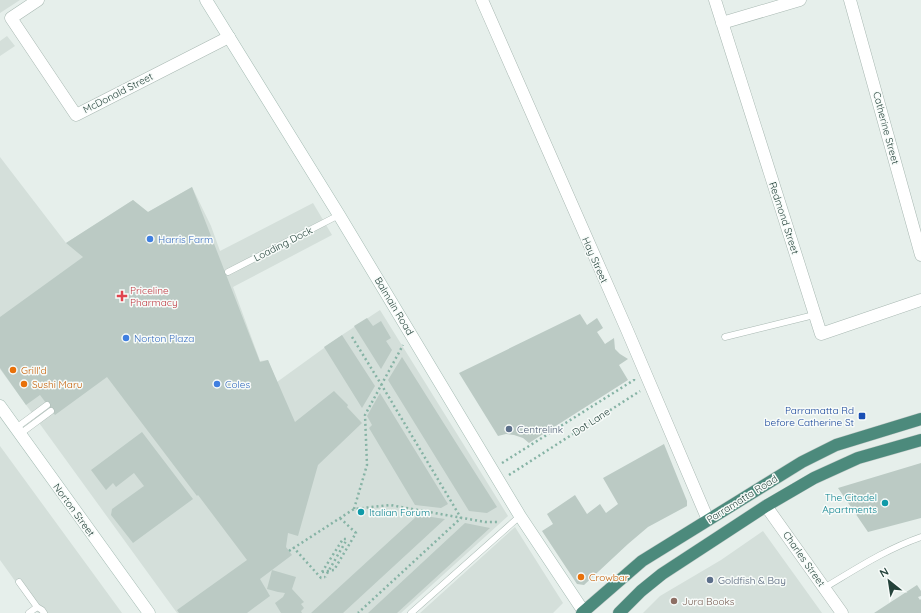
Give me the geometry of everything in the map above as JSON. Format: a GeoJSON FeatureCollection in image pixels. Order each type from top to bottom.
{"type":"FeatureCollection","features":[{"type":"Feature","properties":{"kind":"highway","name":"Parramatta Road"},"geometry":{"type":"LineString","coordinates":[[583,612],[642,561],[818,453],[836,445],[921,419]]}},
{"type":"Feature","properties":{"kind":"highway","name":"Parramatta Road"},"geometry":{"type":"LineString","coordinates":[[619,613],[641,591],[662,574],[766,506],[814,478],[852,461],[921,440]]}},
{"type":"Feature","properties":{"kind":"street","name":"McDonald Street"},"geometry":{"type":"LineString","coordinates":[[38,0],[11,18],[76,115],[229,37]]}},
{"type":"Feature","properties":{"kind":"street","name":"Balmain Road"},"geometry":{"type":"LineString","coordinates":[[206,0],[339,215],[492,469],[517,519],[583,612]]}},
{"type":"Feature","properties":{"kind":"street","name":"Hay Street"},"geometry":{"type":"LineString","coordinates":[[482,0],[627,330],[708,520]]}},
{"type":"Feature","properties":{"kind":"street","name":"Redmond Street"},"geometry":{"type":"LineString","coordinates":[[715,0],[821,334],[921,300]]}},
{"type":"Feature","properties":{"kind":"street"},"geometry":{"type":"LineString","coordinates":[[722,23],[800,0]]}},
{"type":"Feature","properties":{"kind":"street","name":"Catherine Street"},"geometry":{"type":"LineString","coordinates":[[850,0],[917,225],[921,255]]}},
{"type":"Feature","properties":{"kind":"street","name":"Norton Street"},"geometry":{"type":"LineString","coordinates":[[0,406],[149,613]]}},
{"type":"Feature","properties":{"kind":"street","name":"Charles Street"},"geometry":{"type":"LineString","coordinates":[[766,506],[824,588],[838,612]]}},
{"type":"Feature","properties":{"kind":"lane","name":"Loading Dock"},"geometry":{"type":"LineString","coordinates":[[228,272],[339,215]]}},
{"type":"Feature","properties":{"kind":"lane"},"geometry":{"type":"LineString","coordinates":[[725,337],[814,315]]}},
{"type":"Feature","properties":{"kind":"lane"},"geometry":{"type":"LineString","coordinates":[[18,431],[49,408]]}},
{"type":"Feature","properties":{"kind":"lane"},"geometry":{"type":"LineString","coordinates":[[411,613],[517,519]]}},
{"type":"Feature","properties":{"kind":"lane"},"geometry":{"type":"LineString","coordinates":[[824,588],[883,553],[906,542],[921,537]]}},
{"type":"Feature","properties":{"kind":"lane"},"geometry":{"type":"LineString","coordinates":[[19,582],[36,607],[44,613]]}},
{"type":"Feature","properties":{"kind":"lane"},"geometry":{"type":"LineString","coordinates":[[29,613],[36,607]]}},
{"type":"Feature","properties":{"kind":"path"},"geometry":{"type":"LineString","coordinates":[[354,509],[367,465],[365,415],[410,333]]}},
{"type":"Feature","properties":{"kind":"path"},"geometry":{"type":"LineString","coordinates":[[352,337],[382,384],[461,518]]}},
{"type":"Feature","properties":{"kind":"path"},"geometry":{"type":"LineString","coordinates":[[492,469],[634,380],[632,375]]}},
{"type":"Feature","properties":{"kind":"path","name":"Dot Lane"},"geometry":{"type":"LineString","coordinates":[[511,474],[650,384]]}},
{"type":"Feature","properties":{"kind":"path"},"geometry":{"type":"LineString","coordinates":[[289,551],[354,509],[390,504],[485,522],[517,519]]}},
{"type":"Feature","properties":{"kind":"path"},"geometry":{"type":"LineString","coordinates":[[293,547],[321,578],[325,577],[346,541],[346,539],[343,539],[322,572],[334,570],[356,533],[340,518]]}},
{"type":"Feature","properties":{"kind":"path"},"geometry":{"type":"LineString","coordinates":[[358,613],[461,518]]}},
{"type":"Feature","properties":{"kind":"shaded area"},"geometry":{"type":"Polygon","coordinates":[[[0,0],[20,0],[0,13],[0,0]]]}},
{"type":"Feature","properties":{"kind":"shaded area"},"geometry":{"type":"Polygon","coordinates":[[[7,36],[15,46],[0,56],[0,41],[7,36]]]}},
{"type":"Feature","properties":{"kind":"shaded area"},"geometry":{"type":"Polygon","coordinates":[[[0,157],[66,243],[133,200],[148,212],[192,187],[211,226],[220,251],[313,203],[332,235],[233,287],[260,361],[268,360],[277,382],[342,335],[380,310],[508,516],[401,613],[177,613],[0,369],[0,157]]]}},
{"type":"Feature","properties":{"kind":"shaded area"},"geometry":{"type":"Polygon","coordinates":[[[0,446],[122,613],[38,613],[0,560],[0,446]]]}},
{"type":"Feature","properties":{"kind":"shaded area"},"geometry":{"type":"Polygon","coordinates":[[[515,527],[563,603],[553,613],[420,613],[515,527]]]}},
{"type":"Feature","properties":{"kind":"shaded area"},"geometry":{"type":"Polygon","coordinates":[[[763,531],[822,613],[643,613],[660,596],[721,560],[763,531]]]}},
{"type":"Feature","properties":{"kind":"building","name":"Norton Plaza"},"geometry":{"type":"Polygon","coordinates":[[[192,187],[260,362],[268,360],[295,422],[334,391],[348,405],[347,407],[362,423],[318,465],[298,536],[288,533],[286,547],[292,555],[260,579],[270,596],[247,613],[179,613],[177,610],[247,560],[107,377],[55,415],[40,395],[26,405],[0,368],[0,317],[83,257],[66,243],[133,200],[148,212],[192,187]]]}},
{"type":"Feature","properties":{"kind":"building"},"geometry":{"type":"Polygon","coordinates":[[[580,314],[587,325],[597,318],[603,328],[597,332],[605,344],[614,338],[615,349],[628,359],[619,365],[628,380],[529,443],[523,438],[514,435],[506,434],[498,436],[459,373],[580,314]]]}},
{"type":"Feature","properties":{"kind":"building"},"geometry":{"type":"Polygon","coordinates":[[[367,318],[373,326],[381,321],[391,338],[386,341],[392,350],[381,369],[354,326],[367,318]]]}},
{"type":"Feature","properties":{"kind":"building"},"geometry":{"type":"Polygon","coordinates":[[[342,335],[375,386],[362,408],[324,347],[342,335]]]}},
{"type":"Feature","properties":{"kind":"building"},"geometry":{"type":"Polygon","coordinates":[[[402,357],[497,507],[487,513],[469,511],[388,380],[402,357]]]}},
{"type":"Feature","properties":{"kind":"building","name":"Italian Forum"},"geometry":{"type":"Polygon","coordinates":[[[380,393],[448,504],[441,508],[415,505],[369,428],[372,425],[367,416],[380,393]]]}},
{"type":"Feature","properties":{"kind":"building"},"geometry":{"type":"Polygon","coordinates":[[[142,432],[193,499],[133,543],[111,515],[112,509],[144,486],[134,473],[116,487],[113,483],[106,490],[91,470],[142,432]]]}},
{"type":"Feature","properties":{"kind":"building"},"geometry":{"type":"Polygon","coordinates":[[[664,444],[687,501],[687,506],[648,527],[584,585],[577,584],[542,531],[553,524],[547,514],[575,495],[587,514],[600,504],[606,513],[618,504],[603,478],[664,444]]]}},
{"type":"Feature","properties":{"kind":"building","name":"The Citadel Apartments"},"geometry":{"type":"Polygon","coordinates":[[[921,463],[921,518],[868,532],[838,488],[921,463]]]}},
{"type":"Feature","properties":{"kind":"building"},"geometry":{"type":"Polygon","coordinates":[[[418,515],[445,519],[343,613],[311,613],[418,515]]]}},
{"type":"Feature","properties":{"kind":"building"},"geometry":{"type":"Polygon","coordinates":[[[465,523],[490,528],[397,613],[368,613],[465,523]]]}},
{"type":"Feature","properties":{"kind":"building"},"geometry":{"type":"Polygon","coordinates":[[[272,570],[296,577],[292,589],[304,602],[301,604],[304,608],[301,611],[302,613],[281,613],[275,603],[283,597],[285,593],[267,589],[272,570]]]}},
{"type":"Feature","properties":{"kind":"building"},"geometry":{"type":"Polygon","coordinates":[[[917,585],[921,591],[921,596],[918,597],[920,600],[921,599],[921,613],[874,613],[917,585]]]}},
{"type":"Feature","properties":{"kind":"place","name":"Harris Farm"},"geometry":{"type":"Point","coordinates":[150,239]}},
{"type":"Feature","properties":{"kind":"place","name":"Priceline Pharmacy"},"geometry":{"type":"Point","coordinates":[122,296]}},
{"type":"Feature","properties":{"kind":"place","name":"Norton Plaza"},"geometry":{"type":"Point","coordinates":[126,338]}},
{"type":"Feature","properties":{"kind":"place","name":"Grill'd"},"geometry":{"type":"Point","coordinates":[13,370]}},
{"type":"Feature","properties":{"kind":"place","name":"Sushi Maru"},"geometry":{"type":"Point","coordinates":[24,384]}},
{"type":"Feature","properties":{"kind":"place","name":"Coles"},"geometry":{"type":"Point","coordinates":[217,384]}},
{"type":"Feature","properties":{"kind":"place","name":"Parramatta Rd before Catherine St"},"geometry":{"type":"Point","coordinates":[862,416]}},
{"type":"Feature","properties":{"kind":"place","name":"Centrelink"},"geometry":{"type":"Point","coordinates":[509,429]}},
{"type":"Feature","properties":{"kind":"place","name":"The Citadel Apartments"},"geometry":{"type":"Point","coordinates":[885,503]}},
{"type":"Feature","properties":{"kind":"place","name":"Italian Forum"},"geometry":{"type":"Point","coordinates":[361,512]}},
{"type":"Feature","properties":{"kind":"place","name":"Crowbar"},"geometry":{"type":"Point","coordinates":[581,577]}},
{"type":"Feature","properties":{"kind":"place","name":"Goldfish & Bay"},"geometry":{"type":"Point","coordinates":[710,580]}},
{"type":"Feature","properties":{"kind":"place","name":"Jura Books"},"geometry":{"type":"Point","coordinates":[674,601]}}]}
